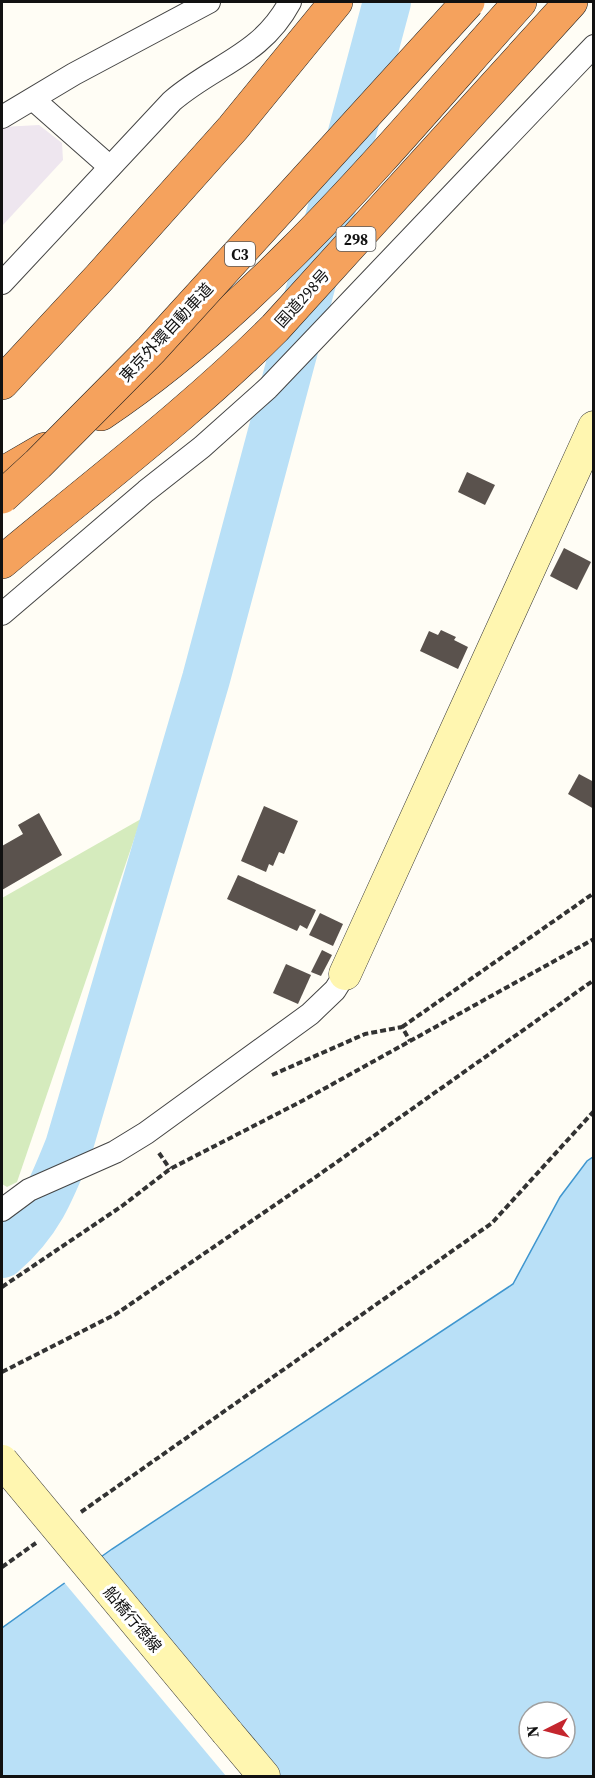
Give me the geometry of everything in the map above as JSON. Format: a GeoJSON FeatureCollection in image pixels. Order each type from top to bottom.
{"type":"FeatureCollection","features":[{"type":"Feature","properties":{"kind":"highway"},"geometry":{"type":"LineString","coordinates":[[2,383],[233,128],[336,2]]}},
{"type":"Feature","properties":{"kind":"highway","name":"東京外環自動車道"},"geometry":{"type":"LineString","coordinates":[[2,496],[38,464],[151,350],[468,2]]}},
{"type":"Feature","properties":{"kind":"highway","name":"298"},"geometry":{"type":"LineString","coordinates":[[2,474],[107,410],[198,340],[286,257],[377,162],[519,2]]}},
{"type":"Feature","properties":{"kind":"highway","name":"国道298号"},"geometry":{"type":"LineString","coordinates":[[2,562],[172,424],[238,366],[572,2]]}},
{"type":"Feature","properties":{"kind":"street"},"geometry":{"type":"LineString","coordinates":[[2,117],[34,100],[74,74],[209,2]]}},
{"type":"Feature","properties":{"kind":"street"},"geometry":{"type":"LineString","coordinates":[[2,283],[147,127],[186,89],[233,62],[250,49],[284,14],[290,2]]}},
{"type":"Feature","properties":{"kind":"street"},"geometry":{"type":"LineString","coordinates":[[2,614],[146,491],[202,447],[268,388],[594,45]]}},
{"type":"Feature","properties":{"kind":"street"},"geometry":{"type":"LineString","coordinates":[[34,100],[110,167]]}},
{"type":"Feature","properties":{"kind":"street"},"geometry":{"type":"LineString","coordinates":[[2,1210],[29,1190],[115,1152],[146,1133],[310,1014],[335,990],[345,974],[594,427]]}},
{"type":"Feature","properties":{"kind":"street","name":"船橋行徳線"},"geometry":{"type":"LineString","coordinates":[[2,1461],[264,1776]]}},
{"type":"Feature","properties":{"kind":"path"},"geometry":{"type":"LineString","coordinates":[[266,1078],[365,1034],[402,1027],[594,893]]}},
{"type":"Feature","properties":{"kind":"path"},"geometry":{"type":"LineString","coordinates":[[2,1287],[122,1206],[170,1169],[302,1101],[594,939]]}},
{"type":"Feature","properties":{"kind":"path"},"geometry":{"type":"LineString","coordinates":[[2,1372],[116,1314],[320,1174],[594,980]]}},
{"type":"Feature","properties":{"kind":"path"},"geometry":{"type":"LineString","coordinates":[[402,1027],[410,1041]]}},
{"type":"Feature","properties":{"kind":"path"},"geometry":{"type":"LineString","coordinates":[[80,1512],[492,1223],[594,1111]]}},
{"type":"Feature","properties":{"kind":"path"},"geometry":{"type":"LineString","coordinates":[[2,1567],[41,1540]]}},
{"type":"Feature","properties":{"kind":"shaded area"},"geometry":{"type":"Polygon","coordinates":[[[39,125],[62,143],[63,160],[2,226],[2,127],[39,125]]]}},
{"type":"Feature","properties":{"kind":"green space"},"geometry":{"type":"Polygon","coordinates":[[[141,819],[17,1182],[7,1187],[2,1184],[2,898],[141,819]]]}},
{"type":"Feature","properties":{"kind":"water"},"geometry":{"type":"Polygon","coordinates":[[[593,1157],[593,1776],[2,1776],[2,1628],[112,1549],[513,1284],[560,1197],[587,1161],[593,1157]]]}},
{"type":"Feature","properties":{"kind":"pier"},"geometry":{"type":"Polygon","coordinates":[[[97,1556],[281,1776],[226,1776],[63,1581],[97,1556]]]}},
{"type":"Feature","properties":{"kind":"building"},"geometry":{"type":"Polygon","coordinates":[[[467,472],[495,485],[485,505],[458,492],[467,472]]]}},
{"type":"Feature","properties":{"kind":"building"},"geometry":{"type":"Polygon","coordinates":[[[564,548],[591,562],[577,590],[550,576],[564,548]]]}},
{"type":"Feature","properties":{"kind":"building"},"geometry":{"type":"Polygon","coordinates":[[[441,630],[456,637],[454,640],[468,647],[458,669],[420,651],[429,631],[438,635],[441,630]]]}},
{"type":"Feature","properties":{"kind":"building"},"geometry":{"type":"Polygon","coordinates":[[[579,774],[594,782],[594,809],[568,794],[579,774]]]}},
{"type":"Feature","properties":{"kind":"building"},"geometry":{"type":"Polygon","coordinates":[[[264,806],[298,821],[284,854],[279,852],[273,866],[269,864],[266,872],[241,861],[264,806]]]}},
{"type":"Feature","properties":{"kind":"building"},"geometry":{"type":"Polygon","coordinates":[[[39,813],[62,855],[2,890],[2,846],[23,834],[18,825],[39,813]]]}},
{"type":"Feature","properties":{"kind":"building"},"geometry":{"type":"Polygon","coordinates":[[[238,875],[316,910],[307,929],[300,925],[297,931],[227,899],[238,875]]]}},
{"type":"Feature","properties":{"kind":"building"},"geometry":{"type":"Polygon","coordinates":[[[320,913],[343,924],[333,946],[309,935],[320,913]]]}},
{"type":"Feature","properties":{"kind":"building"},"geometry":{"type":"Polygon","coordinates":[[[322,950],[332,955],[321,976],[311,972],[322,950]]]}},
{"type":"Feature","properties":{"kind":"building"},"geometry":{"type":"Polygon","coordinates":[[[286,964],[311,975],[298,1004],[273,993],[286,964]]]}},
{"type":"Feature","properties":{"kind":"waterway"},"geometry":{"type":"LineString","coordinates":[[2,1254],[35,1218],[50,1192],[69,1146],[206,679],[387,2]]}}]}
